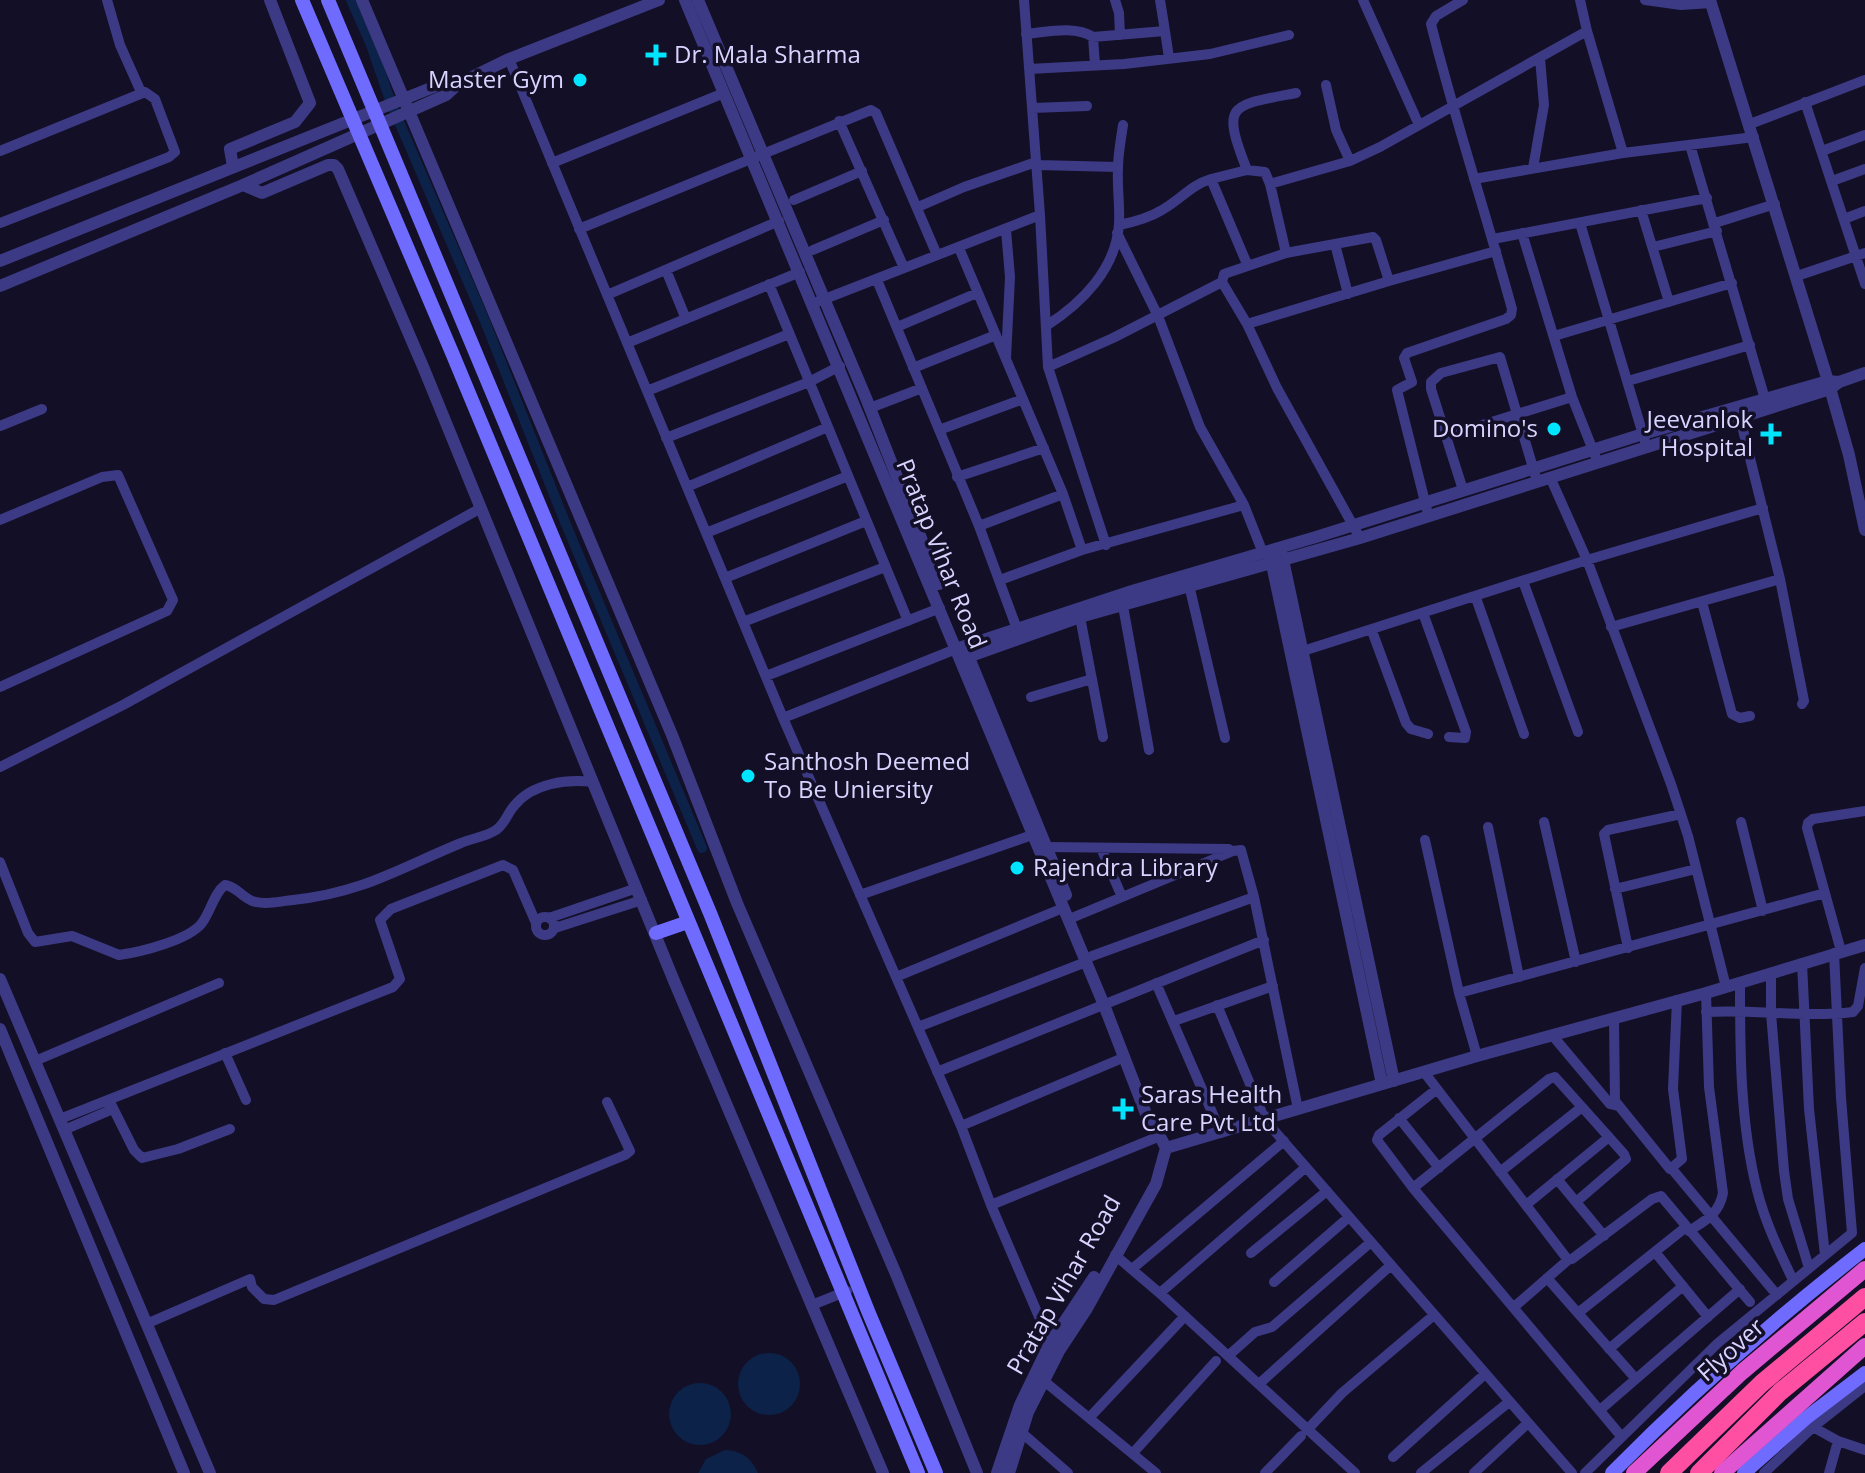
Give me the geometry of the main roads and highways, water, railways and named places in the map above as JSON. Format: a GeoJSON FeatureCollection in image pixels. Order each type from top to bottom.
{"type":"FeatureCollection","features":[{"type":"Feature","properties":{"kind":"highway","name":"Flyover"},"geometry":{"type":"LineString","coordinates":[[1634,1473],[1742,1372],[1865,1269]]}},
{"type":"Feature","properties":{"kind":"highway"},"geometry":{"type":"LineString","coordinates":[[1669,1473],[1762,1383],[1865,1297]]}},
{"type":"Feature","properties":{"kind":"highway"},"geometry":{"type":"LineString","coordinates":[[1699,1473],[1780,1392],[1865,1322]]}},
{"type":"Feature","properties":{"kind":"highway"},"geometry":{"type":"LineString","coordinates":[[1722,1473],[1865,1346]]}},
{"type":"Feature","properties":{"kind":"main road"},"geometry":{"type":"LineString","coordinates":[[302,0],[918,1473]]}},
{"type":"Feature","properties":{"kind":"main road"},"geometry":{"type":"LineString","coordinates":[[328,0],[392,111],[858,1287],[936,1473]]}},
{"type":"Feature","properties":{"kind":"main road"},"geometry":{"type":"LineString","coordinates":[[656,933],[688,922]]}},
{"type":"Feature","properties":{"kind":"main road"},"geometry":{"type":"LineString","coordinates":[[1612,1473],[1727,1364],[1814,1288],[1865,1249]]}},
{"type":"Feature","properties":{"kind":"main road"},"geometry":{"type":"LineString","coordinates":[[1744,1473],[1783,1437],[1865,1373]]}},
{"type":"Feature","properties":{"kind":"water"},"geometry":{"type":"Polygon","coordinates":[[[769,1353],[781,1355],[791,1362],[798,1372],[798,1396],[791,1406],[781,1413],[769,1415],[757,1413],[747,1406],[740,1396],[738,1384],[740,1372],[747,1362],[757,1355],[769,1353]]]}},
{"type":"Feature","properties":{"kind":"water"},"geometry":{"type":"Polygon","coordinates":[[[700,1383],[712,1385],[722,1392],[729,1402],[729,1426],[722,1436],[712,1443],[700,1445],[688,1443],[678,1436],[671,1426],[669,1414],[671,1402],[678,1392],[688,1385],[700,1383]]]}},
{"type":"Feature","properties":{"kind":"water"},"geometry":{"type":"Polygon","coordinates":[[[725,1450],[745,1456],[758,1473],[698,1473],[706,1459],[725,1450]]]}},
{"type":"Feature","properties":{"kind":"waterway"},"geometry":{"type":"LineString","coordinates":[[351,0],[391,103],[484,319],[567,527],[702,848]]}},
{"type":"Feature","properties":{"kind":"place","name":"Dr. Mala Sharma"},"geometry":{"type":"Point","coordinates":[656,55]}},
{"type":"Feature","properties":{"kind":"place","name":"Master Gym"},"geometry":{"type":"Point","coordinates":[580,80]}},
{"type":"Feature","properties":{"kind":"place","name":"Domino's"},"geometry":{"type":"Point","coordinates":[1554,429]}},
{"type":"Feature","properties":{"kind":"place","name":"Jeevanlok Hospital"},"geometry":{"type":"Point","coordinates":[1771,434]}},
{"type":"Feature","properties":{"kind":"place","name":"Santhosh Deemed To Be Uniersity"},"geometry":{"type":"Point","coordinates":[748,776]}},
{"type":"Feature","properties":{"kind":"place","name":"Rajendra Library"},"geometry":{"type":"Point","coordinates":[1017,868]}},
{"type":"Feature","properties":{"kind":"place","name":"Saras Health Care Pvt Ltd"},"geometry":{"type":"Point","coordinates":[1123,1109]}}]}
